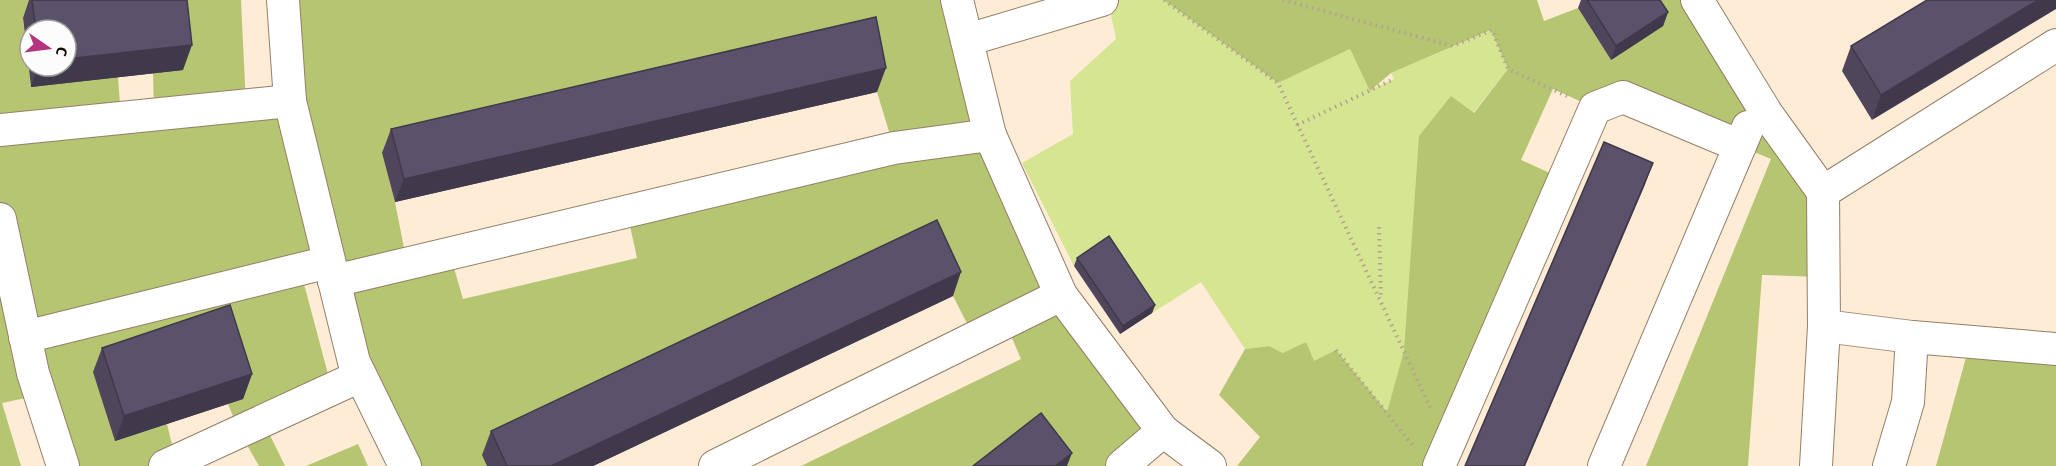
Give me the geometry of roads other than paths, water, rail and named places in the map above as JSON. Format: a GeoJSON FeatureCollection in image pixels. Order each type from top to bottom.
{"type":"FeatureCollection","features":[{"type":"Feature","properties":{"kind":"lane"},"geometry":{"type":"LineString","coordinates":[[283,0],[290,101],[354,362],[405,466]]}},
{"type":"Feature","properties":{"kind":"lane"},"geometry":{"type":"LineString","coordinates":[[957,0],[990,135],[1061,295],[1163,431],[1210,466]]}},
{"type":"Feature","properties":{"kind":"lane"},"geometry":{"type":"LineString","coordinates":[[967,40],[1101,0]]}},
{"type":"Feature","properties":{"kind":"lane"},"geometry":{"type":"LineString","coordinates":[[1697,0],[1759,101],[1823,192],[1824,326],[1816,466]]}},
{"type":"Feature","properties":{"kind":"lane"},"geometry":{"type":"LineString","coordinates":[[1823,192],[2056,45]]}},
{"type":"Feature","properties":{"kind":"lane"},"geometry":{"type":"LineString","coordinates":[[1434,453],[1595,108],[1623,98],[1740,146]]}},
{"type":"Feature","properties":{"kind":"lane"},"geometry":{"type":"LineString","coordinates":[[0,130],[290,101]]}},
{"type":"Feature","properties":{"kind":"lane"},"geometry":{"type":"LineString","coordinates":[[1604,466],[1759,101]]}},
{"type":"Feature","properties":{"kind":"lane"},"geometry":{"type":"LineString","coordinates":[[26,337],[894,148],[990,135]]}},
{"type":"Feature","properties":{"kind":"lane"},"geometry":{"type":"LineString","coordinates":[[0,219],[33,373],[63,466]]}},
{"type":"Feature","properties":{"kind":"lane"},"geometry":{"type":"LineString","coordinates":[[715,466],[1061,295]]}},
{"type":"Feature","properties":{"kind":"lane"},"geometry":{"type":"LineString","coordinates":[[1824,326],[2056,349]]}},
{"type":"Feature","properties":{"kind":"lane"},"geometry":{"type":"LineString","coordinates":[[1888,466],[1908,402],[1912,336]]}},
{"type":"Feature","properties":{"kind":"lane"},"geometry":{"type":"LineString","coordinates":[[165,466],[360,376]]}},
{"type":"Feature","properties":{"kind":"lane"},"geometry":{"type":"LineString","coordinates":[[1122,466],[1163,431]]}}]}
